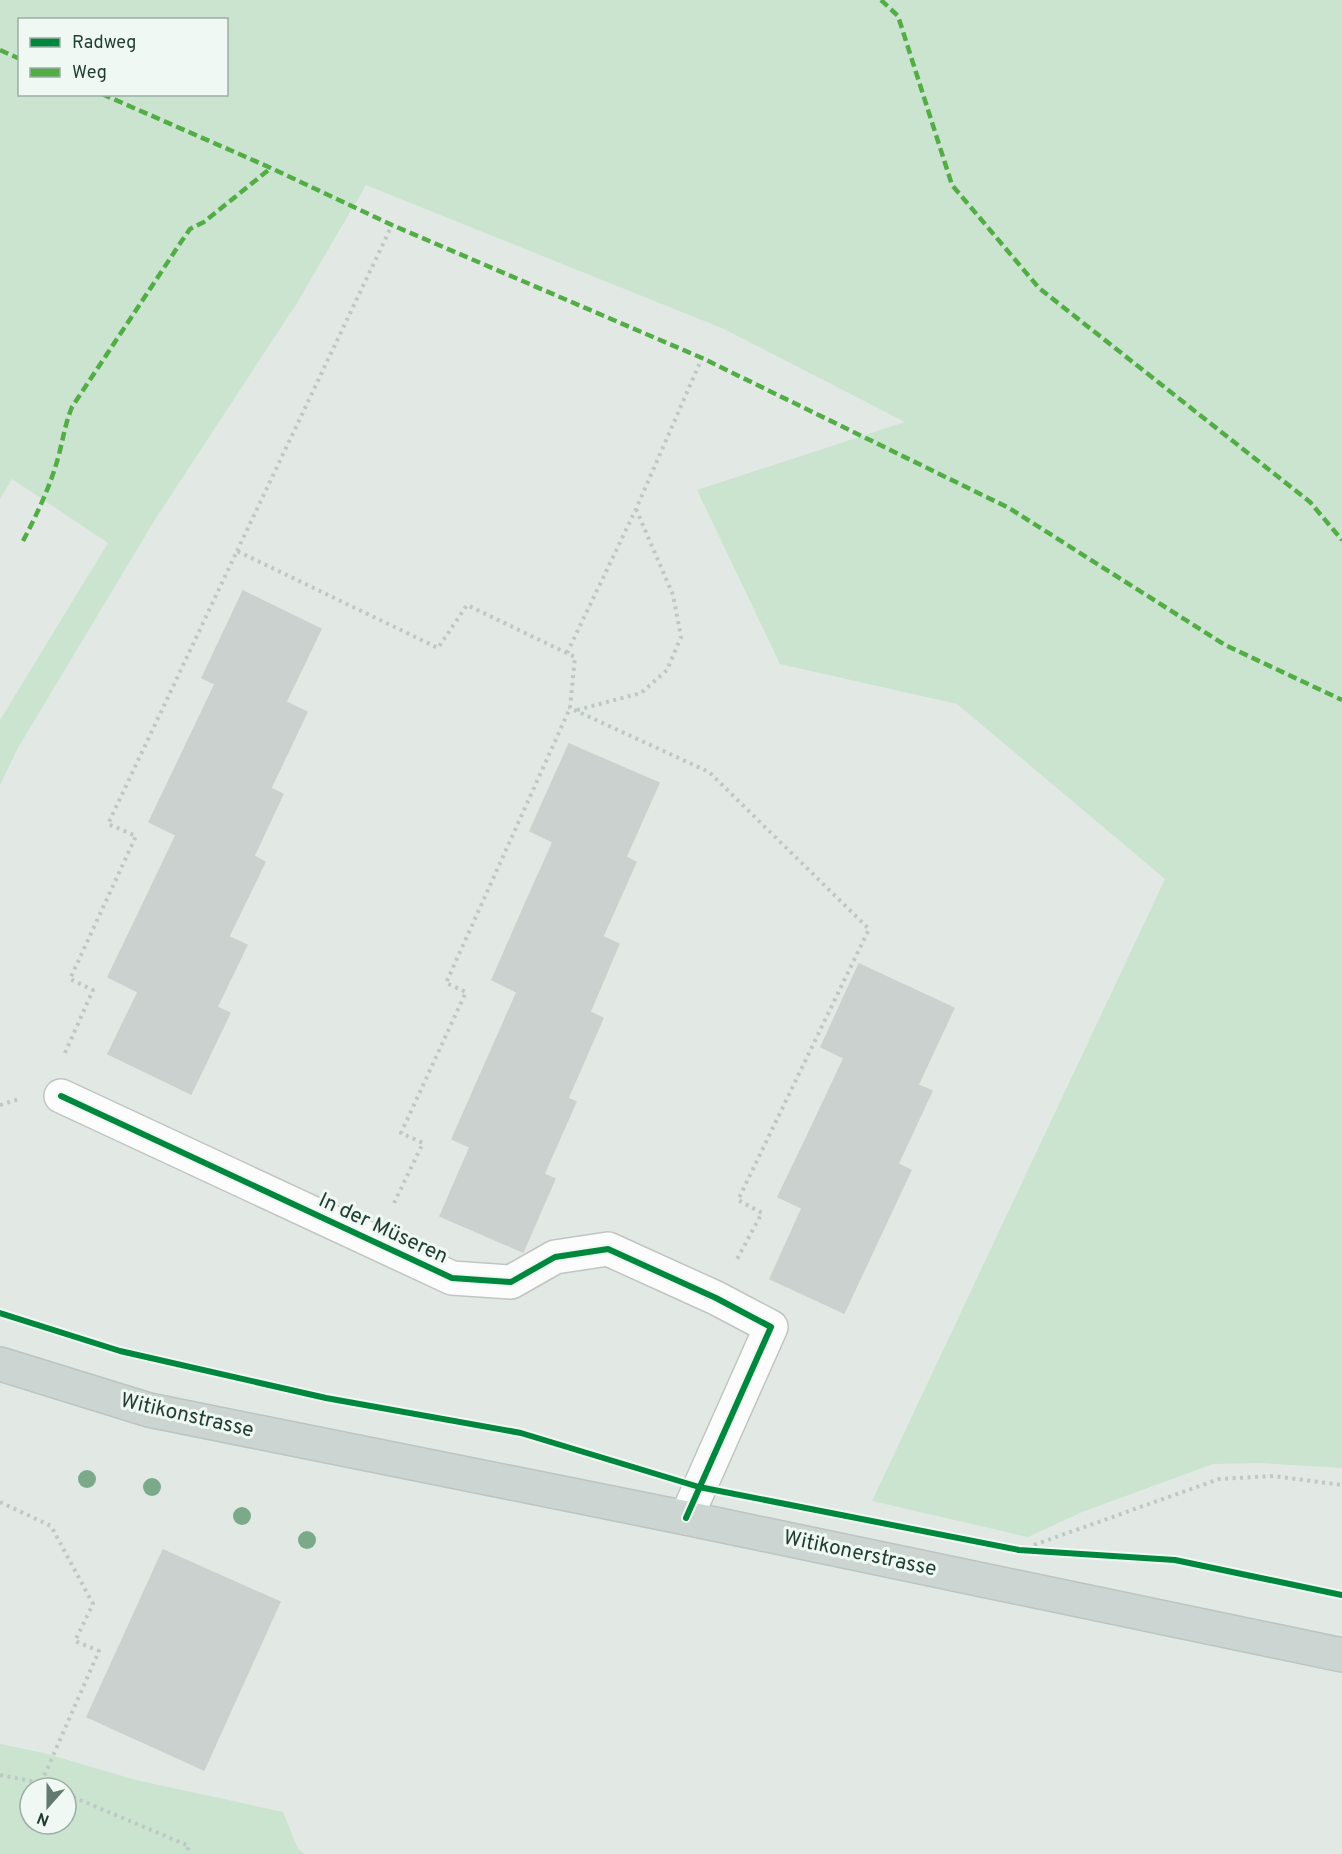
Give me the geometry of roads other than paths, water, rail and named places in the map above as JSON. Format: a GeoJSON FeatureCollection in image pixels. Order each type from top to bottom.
{"type":"FeatureCollection","features":[{"type":"Feature","properties":{"kind":"main road","name":"Witikonstrasse"},"geometry":{"type":"LineString","coordinates":[[0,1365],[149,1410],[376,1457]]}},
{"type":"Feature","properties":{"kind":"main road","name":"Witikonerstrasse"},"geometry":{"type":"LineString","coordinates":[[376,1457],[686,1518],[1342,1655]]}},
{"type":"Feature","properties":{"kind":"street","name":"In der Müseren"},"geometry":{"type":"LineString","coordinates":[[61,1096],[452,1278],[511,1282],[555,1257],[608,1249],[716,1298],[771,1328],[686,1518]]}}]}
